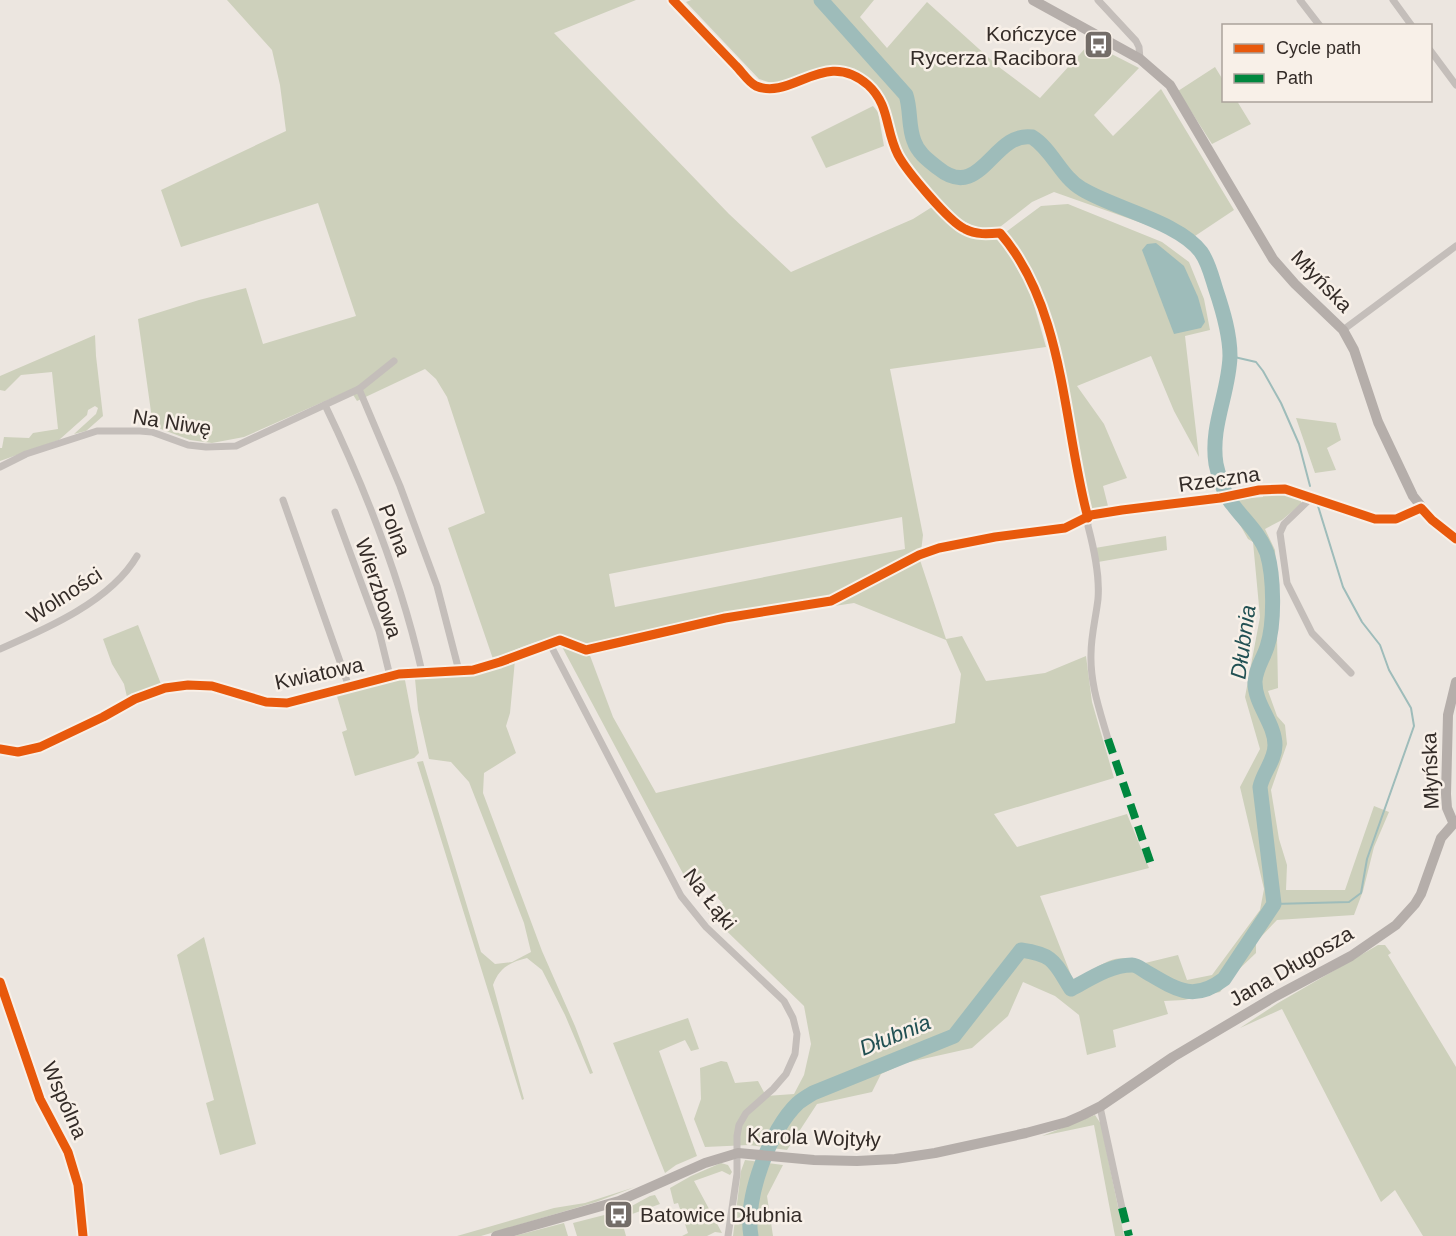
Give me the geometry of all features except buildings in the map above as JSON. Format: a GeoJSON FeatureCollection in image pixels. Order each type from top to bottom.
{"type":"FeatureCollection","features":[{"type":"Feature","properties":{"kind":"street","name":"Młyńska"},"geometry":{"type":"LineString","coordinates":[[1033,0],[1140,59],[1163,78],[1175,93],[1239,204],[1274,259],[1295,284],[1343,330],[1354,350],[1378,422],[1401,472],[1421,508],[1456,539]]}},
{"type":"Feature","properties":{"kind":"street"},"geometry":{"type":"LineString","coordinates":[[1098,0],[1136,41],[1140,59]]}},
{"type":"Feature","properties":{"kind":"street"},"geometry":{"type":"LineString","coordinates":[[1300,0],[1318,24]]}},
{"type":"Feature","properties":{"kind":"street"},"geometry":{"type":"LineString","coordinates":[[1392,0],[1410,24]]}},
{"type":"Feature","properties":{"kind":"street"},"geometry":{"type":"LineString","coordinates":[[1432,51],[1456,85]]}},
{"type":"Feature","properties":{"kind":"street"},"geometry":{"type":"LineString","coordinates":[[1343,330],[1456,246]]}},
{"type":"Feature","properties":{"kind":"street","name":"Na Niwę"},"geometry":{"type":"LineString","coordinates":[[0,467],[26,454],[98,431],[152,432],[188,445],[236,446],[359,390],[394,361]]}},
{"type":"Feature","properties":{"kind":"street"},"geometry":{"type":"LineString","coordinates":[[359,390],[400,486],[435,578],[459,671]]}},
{"type":"Feature","properties":{"kind":"street","name":"Polna"},"geometry":{"type":"LineString","coordinates":[[325,405],[338,430],[391,563],[412,627],[422,672]]}},
{"type":"Feature","properties":{"kind":"street","name":"Rzeczna"},"geometry":{"type":"LineString","coordinates":[[1108,739],[1092,681],[1091,654],[1098,579],[1088,518],[1091,515],[1220,498],[1259,490],[1285,489],[1375,519],[1396,519],[1421,508]]}},
{"type":"Feature","properties":{"kind":"street"},"geometry":{"type":"LineString","coordinates":[[1311,498],[1284,524],[1280,533],[1287,583],[1312,633],[1351,673]]}},
{"type":"Feature","properties":{"kind":"street"},"geometry":{"type":"LineString","coordinates":[[283,500],[349,687]]}},
{"type":"Feature","properties":{"kind":"street","name":"Wierzbowa"},"geometry":{"type":"LineString","coordinates":[[335,512],[379,631],[390,676]]}},
{"type":"Feature","properties":{"kind":"street","name":"Wolności"},"geometry":{"type":"LineString","coordinates":[[0,649],[37,634],[96,598],[121,576],[137,556]]}},
{"type":"Feature","properties":{"kind":"street","name":"Kwiatowa"},"geometry":{"type":"LineString","coordinates":[[0,749],[18,752],[40,747],[135,699],[165,688],[188,685],[212,686],[266,702],[294,702],[390,676],[473,670],[550,644]]}},
{"type":"Feature","properties":{"kind":"street","name":"Na Łąki"},"geometry":{"type":"LineString","coordinates":[[550,644],[681,896],[706,927],[780,996],[793,1018],[797,1040],[792,1063],[780,1082],[743,1117],[737,1132],[738,1153],[728,1236]]}},
{"type":"Feature","properties":{"kind":"street","name":"Młyńska"},"geometry":{"type":"LineString","coordinates":[[1455,821],[1446,804],[1448,715],[1456,682]]}},
{"type":"Feature","properties":{"kind":"street","name":"Jana Długosza"},"geometry":{"type":"LineString","coordinates":[[1100,1106],[1173,1057],[1276,996],[1352,956],[1396,925],[1421,894],[1441,838],[1455,821]]}},
{"type":"Feature","properties":{"kind":"street","name":"Wspólna"},"geometry":{"type":"LineString","coordinates":[[0,982],[40,1099],[68,1152],[78,1185],[83,1236]]}},
{"type":"Feature","properties":{"kind":"street"},"geometry":{"type":"LineString","coordinates":[[1100,1106],[1122,1208]]}},
{"type":"Feature","properties":{"kind":"street","name":"Karola Wojtyły"},"geometry":{"type":"LineString","coordinates":[[496,1236],[619,1201],[705,1163],[738,1153],[857,1161],[895,1160],[1059,1124],[1100,1106]]}},
{"type":"Feature","properties":{"kind":"green space"},"geometry":{"type":"Polygon","coordinates":[[[227,0],[636,0],[554,33],[729,214],[791,272],[913,219],[932,207],[961,230],[998,238],[1041,206],[1068,204],[1162,242],[1189,262],[1204,299],[1210,330],[1185,336],[1199,457],[1174,411],[1151,356],[1077,386],[1104,424],[1127,478],[1103,486],[1109,510],[1082,514],[1050,333],[1037,291],[1019,258],[1015,265],[1030,291],[1046,347],[890,369],[923,535],[920,560],[946,639],[962,636],[986,681],[1045,673],[1086,656],[1092,702],[1114,778],[994,814],[1017,847],[1127,814],[1149,868],[1040,896],[1073,980],[1114,959],[1122,958],[1141,964],[1178,955],[1187,980],[1212,975],[1260,910],[1264,889],[1240,787],[1260,749],[1245,697],[1260,617],[1253,542],[1248,539],[1226,500],[1283,493],[1301,498],[1301,504],[1282,520],[1265,529],[1275,550],[1279,611],[1278,688],[1268,691],[1277,716],[1285,725],[1287,744],[1271,790],[1279,839],[1287,865],[1286,890],[1345,890],[1374,806],[1389,812],[1374,847],[1363,891],[1354,915],[1277,920],[1256,942],[1256,953],[1235,973],[1220,992],[1184,1000],[1164,1001],[1168,1014],[1113,1030],[1116,1047],[1087,1055],[1079,1015],[1055,996],[1023,982],[1008,1016],[972,1048],[905,1063],[881,1074],[872,1092],[817,1104],[787,1150],[749,1145],[705,1147],[694,1119],[701,1099],[700,1068],[721,1061],[727,1062],[735,1083],[758,1081],[766,1096],[794,1094],[804,1075],[811,1044],[804,1006],[708,913],[723,904],[701,879],[688,883],[560,643],[565,638],[557,637],[539,641],[493,659],[448,528],[485,513],[447,397],[436,379],[425,369],[357,401],[350,390],[244,437],[212,443],[190,440],[153,426],[138,319],[246,288],[263,344],[356,316],[318,203],[181,247],[161,190],[286,131],[280,85],[272,50],[227,0]],[[902,517],[609,574],[615,607],[905,549],[902,517]],[[854,603],[730,622],[589,653],[613,717],[656,793],[955,723],[961,674],[946,640],[854,603]]]}},
{"type":"Feature","properties":{"kind":"green space"},"geometry":{"type":"Polygon","coordinates":[[[691,0],[874,0],[860,17],[887,48],[927,2],[999,67],[1040,98],[1090,43],[1139,68],[1094,115],[1113,136],[1161,89],[1234,210],[1195,236],[1154,213],[1150,226],[1054,192],[1032,202],[996,230],[983,231],[955,217],[938,200],[898,150],[886,102],[873,87],[854,73],[840,68],[817,72],[778,85],[759,79],[686,2],[691,0]]]}},
{"type":"Feature","properties":{"kind":"green space"},"geometry":{"type":"Polygon","coordinates":[[[1215,67],[1222,78],[1222,102],[1238,102],[1251,124],[1212,144],[1178,91],[1215,67]]]}},
{"type":"Feature","properties":{"kind":"green space"},"geometry":{"type":"Polygon","coordinates":[[[873,106],[878,112],[884,146],[826,168],[811,137],[873,106]]]}},
{"type":"Feature","properties":{"kind":"green space"},"geometry":{"type":"Polygon","coordinates":[[[95,335],[103,416],[86,431],[74,434],[96,414],[98,408],[95,406],[88,410],[87,415],[59,440],[0,461],[0,448],[2,448],[4,437],[29,438],[33,433],[58,429],[52,372],[21,375],[5,391],[0,390],[0,376],[95,335]]]}},
{"type":"Feature","properties":{"kind":"green space"},"geometry":{"type":"Polygon","coordinates":[[[1296,418],[1336,423],[1341,440],[1327,448],[1336,470],[1315,473],[1296,418]]]}},
{"type":"Feature","properties":{"kind":"green space"},"geometry":{"type":"Polygon","coordinates":[[[1166,536],[1167,550],[1098,562],[1095,548],[1166,536]]]}},
{"type":"Feature","properties":{"kind":"green space"},"geometry":{"type":"Polygon","coordinates":[[[138,625],[161,684],[127,697],[124,684],[112,664],[103,639],[138,625]]]}},
{"type":"Feature","properties":{"kind":"green space"},"geometry":{"type":"Polygon","coordinates":[[[515,660],[510,713],[506,726],[516,753],[484,773],[483,793],[542,951],[593,1073],[590,1074],[565,1015],[542,970],[527,958],[515,962],[502,970],[493,985],[524,1099],[522,1100],[417,762],[423,761],[481,952],[495,964],[512,962],[531,952],[524,923],[469,782],[451,762],[429,759],[418,710],[415,679],[472,674],[515,660]]]}},
{"type":"Feature","properties":{"kind":"green space"},"geometry":{"type":"Polygon","coordinates":[[[404,675],[419,753],[414,758],[355,776],[342,732],[347,730],[336,693],[404,675]]]}},
{"type":"Feature","properties":{"kind":"green space"},"geometry":{"type":"Polygon","coordinates":[[[204,937],[256,1144],[220,1155],[206,1103],[214,1100],[177,955],[204,937]]]}},
{"type":"Feature","properties":{"kind":"green space"},"geometry":{"type":"Polygon","coordinates":[[[1378,945],[1385,945],[1391,953],[1388,955],[1456,1067],[1456,1236],[1423,1236],[1395,1190],[1381,1202],[1282,1009],[1240,1028],[1278,1003],[1378,945]]]}},
{"type":"Feature","properties":{"kind":"green space"},"geometry":{"type":"Polygon","coordinates":[[[688,1018],[699,1049],[691,1051],[685,1040],[659,1051],[697,1156],[676,1165],[665,1173],[613,1043],[688,1018]]]}},
{"type":"Feature","properties":{"kind":"green space"},"geometry":{"type":"Polygon","coordinates":[[[1095,1115],[1101,1124],[1124,1236],[1115,1236],[1094,1125],[1042,1136],[1095,1115]]]}},
{"type":"Feature","properties":{"kind":"green space"},"geometry":{"type":"Polygon","coordinates":[[[745,1160],[783,1165],[767,1196],[773,1236],[733,1236],[741,1171],[745,1160]]]}},
{"type":"Feature","properties":{"kind":"green space"},"geometry":{"type":"Polygon","coordinates":[[[721,1163],[728,1165],[732,1172],[730,1175],[722,1171],[694,1181],[722,1233],[715,1232],[707,1236],[682,1236],[688,1233],[678,1203],[674,1204],[670,1188],[721,1163]]]}},
{"type":"Feature","properties":{"kind":"green space"},"geometry":{"type":"Polygon","coordinates":[[[635,1187],[596,1202],[481,1236],[457,1236],[554,1208],[585,1203],[635,1187]]]}},
{"type":"Feature","properties":{"kind":"green space"},"geometry":{"type":"Polygon","coordinates":[[[655,1195],[660,1204],[621,1218],[626,1236],[577,1236],[573,1223],[616,1212],[617,1214],[655,1195]]]}},
{"type":"Feature","properties":{"kind":"green space"},"geometry":{"type":"Polygon","coordinates":[[[564,1223],[568,1236],[514,1236],[564,1223]]]}},
{"type":"Feature","properties":{"kind":"water"},"geometry":{"type":"Polygon","coordinates":[[[1156,243],[1184,266],[1198,297],[1205,322],[1201,328],[1174,334],[1142,250],[1147,244],[1156,243]]]}},
{"type":"Feature","properties":{"kind":"waterway","name":"Dłubnia"},"geometry":{"type":"LineString","coordinates":[[751,1236],[751,1203],[761,1165],[778,1130],[798,1103],[813,1093],[954,1036],[1021,950],[1047,957],[1061,972],[1071,989],[1108,970],[1132,965],[1177,988],[1194,992],[1204,990],[1224,979],[1274,904],[1260,787],[1273,756],[1275,745],[1272,729],[1258,698],[1255,681],[1270,637],[1273,600],[1271,574],[1264,546],[1227,496],[1216,464],[1216,436],[1227,383],[1230,348],[1224,314],[1206,261],[1201,252],[1178,232],[1082,189],[1068,178],[1045,148],[1032,137],[1019,138],[1007,144],[976,172],[965,177],[953,176],[938,168],[924,156],[916,145],[912,135],[906,95],[821,0]]}},
{"type":"Feature","properties":{"kind":"waterway"},"geometry":{"type":"LineString","coordinates":[[1230,356],[1256,362],[1263,371],[1281,403],[1299,444],[1310,486]]}},
{"type":"Feature","properties":{"kind":"waterway"},"geometry":{"type":"LineString","coordinates":[[1274,904],[1349,902],[1361,893],[1367,859],[1414,726],[1411,708],[1389,670],[1380,645],[1362,622],[1343,587],[1318,506]]}},
{"type":"Feature","properties":{"kind":"marked path"},"geometry":{"type":"LineString","coordinates":[[1108,739],[1152,867]]}},
{"type":"Feature","properties":{"kind":"marked path"},"geometry":{"type":"LineString","coordinates":[[1122,1208],[1129,1236]]}},
{"type":"Feature","properties":{"kind":"cycle path"},"geometry":{"type":"LineString","coordinates":[[673,0],[756,86],[769,89],[783,87],[809,77],[837,71],[852,75],[868,85],[884,109],[898,155],[928,195],[949,217],[965,229],[978,233],[1000,233],[1021,263],[1038,296],[1050,332],[1088,518]]}},
{"type":"Feature","properties":{"kind":"cycle path"},"geometry":{"type":"LineString","coordinates":[[0,749],[18,752],[40,747],[135,699],[165,688],[188,685],[212,686],[266,702],[287,703],[399,674],[473,670],[560,640],[586,650],[725,618],[831,601],[919,555],[939,548],[995,537],[1065,528],[1091,515],[1220,498],[1259,490],[1285,489],[1375,519],[1396,519],[1421,508],[1456,539]]}},
{"type":"Feature","properties":{"kind":"cycle path"},"geometry":{"type":"LineString","coordinates":[[0,982],[40,1099],[68,1152],[78,1185],[83,1236]]}},
{"type":"Feature","properties":{"kind":"place","name":"Kończyce Rycerza Racibora"},"geometry":{"type":"Point","coordinates":[1098,45]}},
{"type":"Feature","properties":{"kind":"place","name":"Batowice Dłubnia"},"geometry":{"type":"Point","coordinates":[619,1214]}}]}
